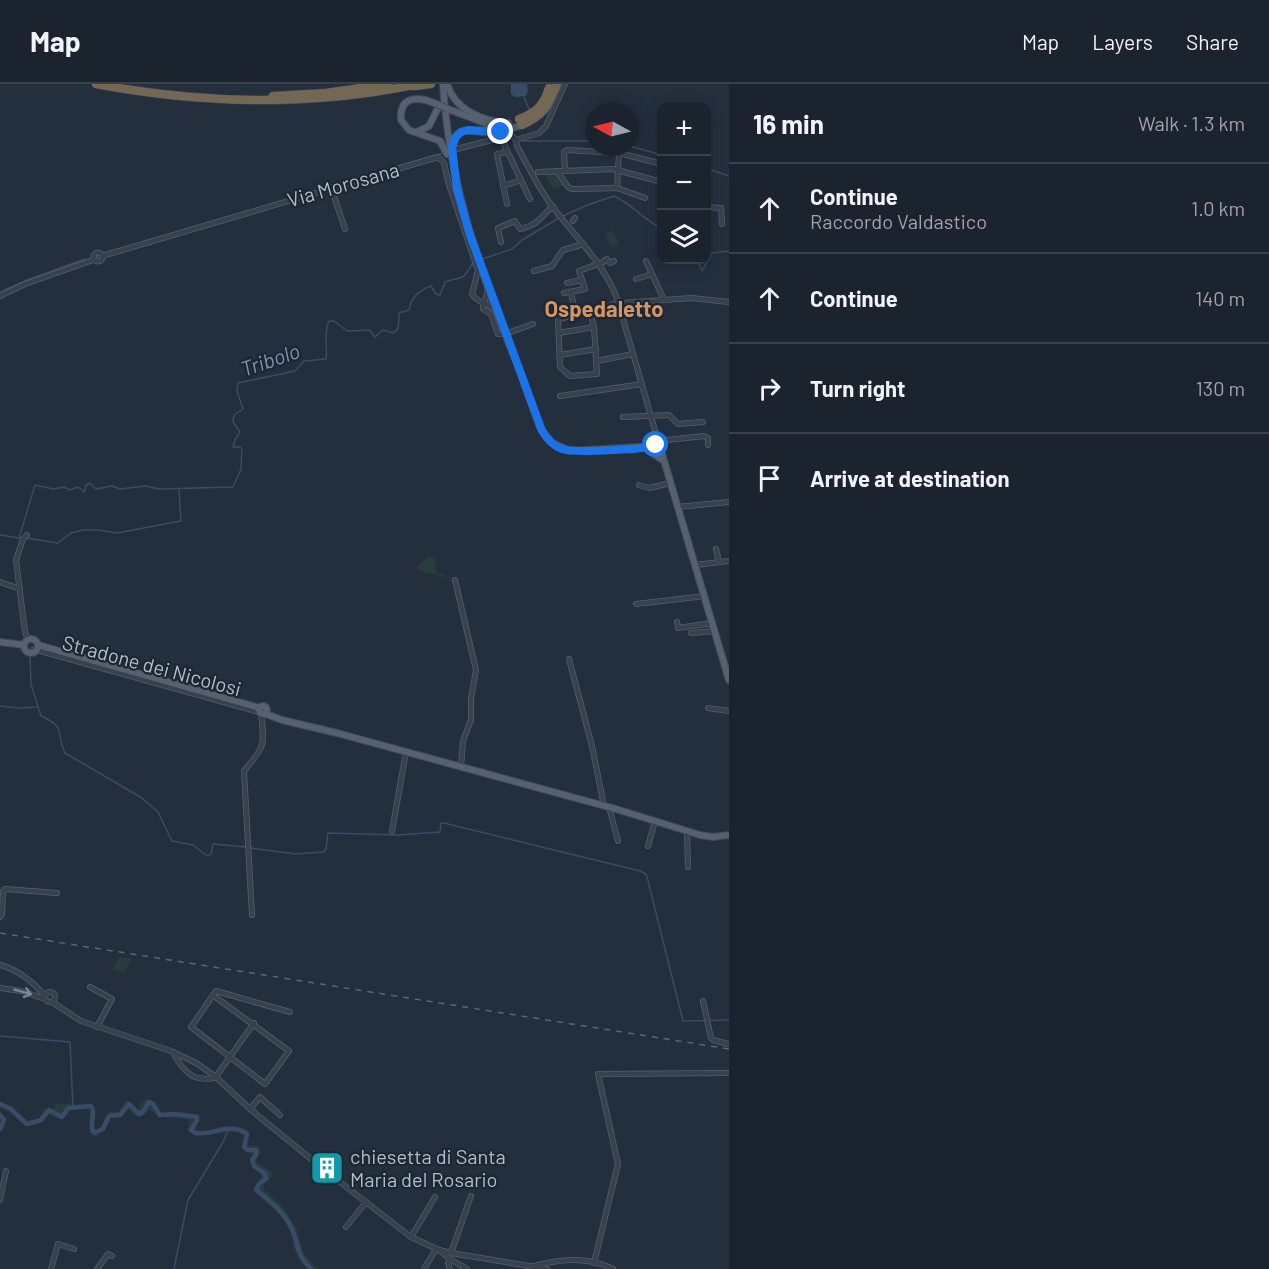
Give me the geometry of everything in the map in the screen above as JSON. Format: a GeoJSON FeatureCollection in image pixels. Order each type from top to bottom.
{"type":"FeatureCollection","features":[{"type":"Feature","properties":{"kind":"highway"},"geometry":{"type":"LineString","coordinates":[[96,84],[165,95],[250,101],[327,98],[431,84]]}},
{"type":"Feature","properties":{"kind":"highway"},"geometry":{"type":"LineString","coordinates":[[125,84],[199,94],[269,96],[326,93],[388,84]]}},
{"type":"Feature","properties":{"kind":"highway"},"geometry":{"type":"LineString","coordinates":[[407,87],[418,84]]}},
{"type":"Feature","properties":{"kind":"highway"},"geometry":{"type":"LineString","coordinates":[[520,122],[540,112],[557,84]]}},
{"type":"Feature","properties":{"kind":"highway"},"geometry":{"type":"LineString","coordinates":[[540,112],[547,85]]}},
{"type":"Feature","properties":{"kind":"main road"},"geometry":{"type":"LineString","coordinates":[[413,132],[422,131],[429,126],[444,84]]}},
{"type":"Feature","properties":{"kind":"main road"},"geometry":{"type":"LineString","coordinates":[[444,84],[454,100],[467,110],[485,119],[507,123]]}},
{"type":"Feature","properties":{"kind":"main road"},"geometry":{"type":"LineString","coordinates":[[444,84],[454,177]]}},
{"type":"Feature","properties":{"kind":"main road"},"geometry":{"type":"LineString","coordinates":[[505,332],[488,301],[443,144],[434,137],[406,128],[401,120],[403,106],[410,100],[416,99],[506,130]]}},
{"type":"Feature","properties":{"kind":"main road"},"geometry":{"type":"LineString","coordinates":[[490,126],[520,122]]}},
{"type":"Feature","properties":{"kind":"main road"},"geometry":{"type":"LineString","coordinates":[[457,189],[452,147],[458,134],[468,130],[493,133],[506,130],[520,122]]}},
{"type":"Feature","properties":{"kind":"main road"},"geometry":{"type":"LineString","coordinates":[[473,243],[541,429],[553,444],[575,451],[657,447],[671,483],[729,680]]}},
{"type":"Feature","properties":{"kind":"main road","name":"Stradone dei Nicolosi"},"geometry":{"type":"LineString","coordinates":[[34,640],[37,648],[32,653],[28,652],[26,643],[34,640]]}},
{"type":"Feature","properties":{"kind":"main road"},"geometry":{"type":"LineString","coordinates":[[0,642],[26,643]]}},
{"type":"Feature","properties":{"kind":"main road","name":"Stradone dei Nicolosi"},"geometry":{"type":"LineString","coordinates":[[37,648],[262,712],[282,720],[461,766],[706,837],[729,835]]}},
{"type":"Feature","properties":{"kind":"street"},"geometry":{"type":"LineString","coordinates":[[516,140],[539,133],[546,126],[565,84]]}},
{"type":"Feature","properties":{"kind":"street"},"geometry":{"type":"LineString","coordinates":[[457,149],[510,136],[516,140],[530,168],[538,174],[557,171],[618,171],[657,181]]}},
{"type":"Feature","properties":{"kind":"street"},"geometry":{"type":"LineString","coordinates":[[501,138],[530,199]]}},
{"type":"Feature","properties":{"kind":"street"},"geometry":{"type":"LineString","coordinates":[[566,171],[564,152],[566,150],[585,151]]}},
{"type":"Feature","properties":{"kind":"street"},"geometry":{"type":"LineString","coordinates":[[507,152],[497,153],[507,204]]}},
{"type":"Feature","properties":{"kind":"street"},"geometry":{"type":"LineString","coordinates":[[617,188],[619,156]]}},
{"type":"Feature","properties":{"kind":"street"},"geometry":{"type":"LineString","coordinates":[[631,156],[657,163]]}},
{"type":"Feature","properties":{"kind":"street","name":"Via Morosana"},"geometry":{"type":"LineString","coordinates":[[0,296],[25,284],[93,260],[93,255],[96,253],[102,256],[433,158],[441,159],[478,271],[472,290],[473,296],[476,300],[488,301]]}},
{"type":"Feature","properties":{"kind":"street"},"geometry":{"type":"LineString","coordinates":[[557,171],[572,189],[617,188],[645,198]]}},
{"type":"Feature","properties":{"kind":"street"},"geometry":{"type":"LineString","coordinates":[[538,174],[539,185],[553,206],[561,216],[572,221],[584,244],[612,284],[651,416],[657,447],[704,436],[708,438],[708,445]]}},
{"type":"Feature","properties":{"kind":"street"},"geometry":{"type":"LineString","coordinates":[[503,186],[521,180]]}},
{"type":"Feature","properties":{"kind":"street"},"geometry":{"type":"LineString","coordinates":[[331,187],[345,229]]}},
{"type":"Feature","properties":{"kind":"street"},"geometry":{"type":"LineString","coordinates":[[512,213],[520,229],[542,220],[553,206]]}},
{"type":"Feature","properties":{"kind":"street"},"geometry":{"type":"LineString","coordinates":[[711,207],[722,208],[722,224]]}},
{"type":"Feature","properties":{"kind":"street"},"geometry":{"type":"LineString","coordinates":[[501,242],[498,228],[515,221]]}},
{"type":"Feature","properties":{"kind":"street"},"geometry":{"type":"LineString","coordinates":[[534,270],[552,266],[563,250],[584,244]]}},
{"type":"Feature","properties":{"kind":"street"},"geometry":{"type":"LineString","coordinates":[[570,272],[579,272],[607,260],[610,263],[614,261]]}},
{"type":"Feature","properties":{"kind":"street"},"geometry":{"type":"LineString","coordinates":[[646,261],[664,300]]}},
{"type":"Feature","properties":{"kind":"street"},"geometry":{"type":"LineString","coordinates":[[485,272],[488,301],[484,310],[491,314],[498,333],[533,324]]}},
{"type":"Feature","properties":{"kind":"street"},"geometry":{"type":"LineString","coordinates":[[564,293],[585,289],[579,272]]}},
{"type":"Feature","properties":{"kind":"street"},"geometry":{"type":"LineString","coordinates":[[636,279],[652,274]]}},
{"type":"Feature","properties":{"kind":"street"},"geometry":{"type":"LineString","coordinates":[[567,283],[582,280]]}},
{"type":"Feature","properties":{"kind":"street"},"geometry":{"type":"LineString","coordinates":[[571,292],[573,302]]}},
{"type":"Feature","properties":{"kind":"street"},"geometry":{"type":"LineString","coordinates":[[590,312],[594,327],[597,374],[570,376],[560,367],[558,318],[590,312],[618,303],[692,298],[729,302]]}},
{"type":"Feature","properties":{"kind":"street"},"geometry":{"type":"LineString","coordinates":[[559,333],[594,327]]}},
{"type":"Feature","properties":{"kind":"street"},"geometry":{"type":"LineString","coordinates":[[560,355],[596,349]]}},
{"type":"Feature","properties":{"kind":"street"},"geometry":{"type":"LineString","coordinates":[[597,361],[633,354]]}},
{"type":"Feature","properties":{"kind":"street"},"geometry":{"type":"LineString","coordinates":[[560,396],[642,384]]}},
{"type":"Feature","properties":{"kind":"street"},"geometry":{"type":"LineString","coordinates":[[623,417],[669,415],[678,424],[703,422]]}},
{"type":"Feature","properties":{"kind":"street"},"geometry":{"type":"LineString","coordinates":[[639,485],[649,488],[671,483]]}},
{"type":"Feature","properties":{"kind":"street"},"geometry":{"type":"LineString","coordinates":[[678,507],[729,502]]}},
{"type":"Feature","properties":{"kind":"street"},"geometry":{"type":"LineString","coordinates":[[26,643],[17,558],[23,539],[27,535]]}},
{"type":"Feature","properties":{"kind":"street"},"geometry":{"type":"LineString","coordinates":[[716,549],[719,562]]}},
{"type":"Feature","properties":{"kind":"street"},"geometry":{"type":"LineString","coordinates":[[695,565],[729,561]]}},
{"type":"Feature","properties":{"kind":"street"},"geometry":{"type":"LineString","coordinates":[[455,580],[476,670],[471,699],[471,720],[463,741],[461,766]]}},
{"type":"Feature","properties":{"kind":"street"},"geometry":{"type":"LineString","coordinates":[[0,582],[20,589]]}},
{"type":"Feature","properties":{"kind":"street"},"geometry":{"type":"LineString","coordinates":[[636,604],[705,596]]}},
{"type":"Feature","properties":{"kind":"street"},"geometry":{"type":"LineString","coordinates":[[677,622],[678,628],[712,623]]}},
{"type":"Feature","properties":{"kind":"street"},"geometry":{"type":"LineString","coordinates":[[691,633],[715,631]]}},
{"type":"Feature","properties":{"kind":"street"},"geometry":{"type":"LineString","coordinates":[[569,659],[618,841]]}},
{"type":"Feature","properties":{"kind":"street"},"geometry":{"type":"LineString","coordinates":[[708,708],[729,711]]}},
{"type":"Feature","properties":{"kind":"street","name":"Stradone dei Nicolosi"},"geometry":{"type":"LineString","coordinates":[[252,915],[244,771],[257,757],[263,745],[262,712]]}},
{"type":"Feature","properties":{"kind":"street"},"geometry":{"type":"LineString","coordinates":[[393,831],[406,752]]}},
{"type":"Feature","properties":{"kind":"street"},"geometry":{"type":"LineString","coordinates":[[648,846],[655,821]]}},
{"type":"Feature","properties":{"kind":"street"},"geometry":{"type":"LineString","coordinates":[[687,830],[688,867]]}},
{"type":"Feature","properties":{"kind":"street"},"geometry":{"type":"LineString","coordinates":[[0,917],[3,892],[6,889],[57,893]]}},
{"type":"Feature","properties":{"kind":"street"},"geometry":{"type":"LineString","coordinates":[[0,965],[17,972],[38,987],[47,996],[49,1002],[54,1000]]}},
{"type":"Feature","properties":{"kind":"street"},"geometry":{"type":"LineString","coordinates":[[90,987],[112,999],[97,1027]]}},
{"type":"Feature","properties":{"kind":"street"},"geometry":{"type":"LineString","coordinates":[[0,988],[47,996],[54,994],[54,1000],[75,1018],[174,1052],[196,1063],[411,1237],[450,1256],[467,1269]]}},
{"type":"Feature","properties":{"kind":"street"},"geometry":{"type":"LineString","coordinates":[[214,996],[254,1023],[289,1051],[266,1084],[191,1027],[216,991],[290,1011]]}},
{"type":"Feature","properties":{"kind":"street"},"geometry":{"type":"LineString","coordinates":[[703,1001],[711,1038],[713,1041],[729,1044]]}},
{"type":"Feature","properties":{"kind":"street"},"geometry":{"type":"LineString","coordinates":[[174,1052],[174,1057],[194,1077],[216,1077],[254,1023]]}},
{"type":"Feature","properties":{"kind":"street"},"geometry":{"type":"LineString","coordinates":[[594,1263],[618,1164],[598,1074],[729,1073]]}},
{"type":"Feature","properties":{"kind":"street"},"geometry":{"type":"LineString","coordinates":[[250,1109],[260,1097],[280,1116]]}},
{"type":"Feature","properties":{"kind":"street"},"geometry":{"type":"LineString","coordinates":[[0,1200],[6,1171]]}},
{"type":"Feature","properties":{"kind":"street"},"geometry":{"type":"LineString","coordinates":[[450,1269],[448,1263],[450,1256],[471,1196]]}},
{"type":"Feature","properties":{"kind":"street"},"geometry":{"type":"LineString","coordinates":[[411,1237],[435,1197]]}},
{"type":"Feature","properties":{"kind":"street"},"geometry":{"type":"LineString","coordinates":[[346,1227],[366,1202]]}},
{"type":"Feature","properties":{"kind":"street"},"geometry":{"type":"LineString","coordinates":[[51,1269],[58,1244],[74,1249]]}},
{"type":"Feature","properties":{"kind":"street"},"geometry":{"type":"LineString","coordinates":[[424,1269],[438,1250]]}},
{"type":"Feature","properties":{"kind":"street"},"geometry":{"type":"LineString","coordinates":[[97,1269],[105,1256],[108,1254],[112,1256]]}},
{"type":"Feature","properties":{"kind":"street"},"geometry":{"type":"LineString","coordinates":[[450,1256],[547,1269]]}},
{"type":"Feature","properties":{"kind":"street"},"geometry":{"type":"LineString","coordinates":[[527,1267],[557,1260],[582,1261],[613,1269]]}},
{"type":"Feature","properties":{"kind":"street"},"geometry":{"type":"LineString","coordinates":[[580,1269],[582,1261]]}},
{"type":"Feature","properties":{"kind":"green space"},"geometry":{"type":"Polygon","coordinates":[[[545,174],[556,174],[565,185],[554,190],[545,174]]]}},
{"type":"Feature","properties":{"kind":"green space"},"geometry":{"type":"Polygon","coordinates":[[[613,230],[619,244],[611,248],[605,234],[613,230]]]}},
{"type":"Feature","properties":{"kind":"green space"},"geometry":{"type":"Polygon","coordinates":[[[428,556],[436,558],[435,568],[438,573],[454,579],[426,573],[416,568],[428,556]]]}},
{"type":"Feature","properties":{"kind":"green space"},"geometry":{"type":"Polygon","coordinates":[[[119,957],[132,959],[125,972],[112,969],[119,957]]]}},
{"type":"Feature","properties":{"kind":"green space"},"geometry":{"type":"Polygon","coordinates":[[[147,1100],[154,1103],[161,1113],[197,1115],[199,1120],[193,1127],[193,1131],[234,1127],[249,1132],[248,1145],[258,1146],[262,1151],[256,1160],[273,1173],[264,1184],[264,1189],[282,1205],[298,1231],[303,1252],[319,1269],[310,1269],[302,1263],[293,1248],[293,1236],[282,1217],[253,1190],[262,1176],[251,1165],[252,1153],[242,1148],[245,1136],[241,1131],[194,1136],[188,1131],[189,1121],[187,1119],[162,1117],[148,1109],[145,1114],[138,1117],[134,1116],[129,1108],[121,1117],[111,1117],[105,1129],[96,1136],[89,1132],[90,1109],[72,1110],[61,1120],[48,1114],[39,1124],[25,1126],[0,1106],[0,1102],[18,1112],[27,1123],[40,1118],[44,1109],[55,1109],[55,1104],[69,1104],[70,1102],[73,1106],[84,1104],[94,1106],[92,1129],[95,1132],[100,1128],[109,1112],[118,1112],[125,1102],[128,1101],[138,1110],[142,1101],[147,1100]]]}},
{"type":"Feature","properties":{"kind":"water"},"geometry":{"type":"Polygon","coordinates":[[[511,84],[527,84],[526,96],[515,97],[511,94],[511,84]]]}},
{"type":"Feature","properties":{"kind":"waterway"},"geometry":{"type":"LineString","coordinates":[[524,97],[529,109]]}},
{"type":"Feature","properties":{"kind":"waterway"},"geometry":{"type":"LineString","coordinates":[[523,141],[585,141]]}},
{"type":"Feature","properties":{"kind":"waterway"},"geometry":{"type":"LineString","coordinates":[[639,149],[657,154]]}},
{"type":"Feature","properties":{"kind":"waterway"},"geometry":{"type":"LineString","coordinates":[[346,181],[443,153]]}},
{"type":"Feature","properties":{"kind":"waterway"},"geometry":{"type":"LineString","coordinates":[[711,170],[729,176]]}},
{"type":"Feature","properties":{"kind":"waterway","name":"Tribolo"},"geometry":{"type":"LineString","coordinates":[[563,216],[614,196],[657,226]]}},
{"type":"Feature","properties":{"kind":"waterway","name":"Tribolo"},"geometry":{"type":"LineString","coordinates":[[482,259],[512,249],[522,240],[559,218]]}},
{"type":"Feature","properties":{"kind":"waterway","name":"Tribolo"},"geometry":{"type":"LineString","coordinates":[[711,255],[729,251]]}},
{"type":"Feature","properties":{"kind":"waterway"},"geometry":{"type":"LineString","coordinates":[[0,292],[85,259]]}},
{"type":"Feature","properties":{"kind":"waterway","name":"Tribolo"},"geometry":{"type":"LineString","coordinates":[[0,535],[19,538],[35,485],[54,489],[64,487],[70,490],[78,487],[84,492],[86,485],[90,483],[96,489],[112,486],[120,489],[146,486],[159,489],[233,487],[241,469],[242,450],[240,447],[233,447],[240,432],[233,422],[234,415],[243,409],[237,391],[238,383],[295,371],[304,361],[326,359],[326,331],[329,321],[334,321],[347,331],[370,330],[375,337],[383,330],[393,333],[398,327],[399,313],[409,310],[419,292],[431,286],[436,294],[440,295],[445,282],[463,277],[473,263]]}},
{"type":"Feature","properties":{"kind":"waterway","name":"Tribolo"},"geometry":{"type":"LineString","coordinates":[[699,264],[702,271],[706,264]]}},
{"type":"Feature","properties":{"kind":"waterway"},"geometry":{"type":"LineString","coordinates":[[26,538],[58,543],[71,533],[83,530],[117,533],[181,521],[179,490]]}},
{"type":"Feature","properties":{"kind":"waterway"},"geometry":{"type":"LineString","coordinates":[[30,650],[32,647],[36,648]]}},
{"type":"Feature","properties":{"kind":"waterway"},"geometry":{"type":"LineString","coordinates":[[0,706],[38,707],[31,684],[30,653]]}},
{"type":"Feature","properties":{"kind":"waterway"},"geometry":{"type":"LineString","coordinates":[[38,707],[41,716],[58,728],[65,753],[142,798],[158,812],[172,841],[193,845],[207,856],[211,854],[213,844],[246,847]]}},
{"type":"Feature","properties":{"kind":"waterway"},"geometry":{"type":"LineString","coordinates":[[251,848],[296,854],[324,852],[328,833],[398,835],[440,832],[441,823],[444,823],[640,871],[647,877],[683,1021],[729,1020]]}},
{"type":"Feature","properties":{"kind":"waterway"},"geometry":{"type":"LineString","coordinates":[[0,1036],[70,1042],[71,1063]]}},
{"type":"Feature","properties":{"kind":"waterway"},"geometry":{"type":"LineString","coordinates":[[71,1065],[73,1107]]}},
{"type":"Feature","properties":{"kind":"waterway"},"geometry":{"type":"LineString","coordinates":[[0,1104],[11,1109],[27,1124],[41,1120],[49,1110],[62,1117],[68,1108],[91,1106],[94,1133],[103,1129],[109,1116],[120,1115],[129,1104],[139,1114],[149,1102],[160,1115],[176,1114],[197,1117],[191,1130],[196,1133],[227,1129],[240,1130],[247,1134],[244,1147],[247,1150],[256,1150],[256,1155],[252,1160],[254,1166],[265,1174],[266,1179],[259,1184],[256,1190],[284,1216],[291,1227],[300,1254],[311,1269]]}},
{"type":"Feature","properties":{"kind":"waterway"},"geometry":{"type":"LineString","coordinates":[[0,1115],[4,1120],[0,1129]]}},
{"type":"Feature","properties":{"kind":"waterway"},"geometry":{"type":"LineString","coordinates":[[174,1269],[188,1200],[229,1128]]}},
{"type":"Feature","properties":{"kind":"railway"},"geometry":{"type":"LineString","coordinates":[[0,933],[729,1049]]}},
{"type":"Feature","properties":{"kind":"place","name":"chiesetta di Santa Maria del Rosario"},"geometry":{"type":"Point","coordinates":[327,1168]}},
{"type":"Feature","properties":{"kind":"district","name":"Ospedaletto"},"geometry":{"type":"Point","coordinates":[604,308]}},
{"type":"Feature","properties":{"kind":"route"},"geometry":{"type":"LineString","coordinates":[[501,132],[468,130],[456,137],[452,147],[457,189],[469,232],[542,431],[553,444],[570,451],[644,448],[656,445]]}}]}
